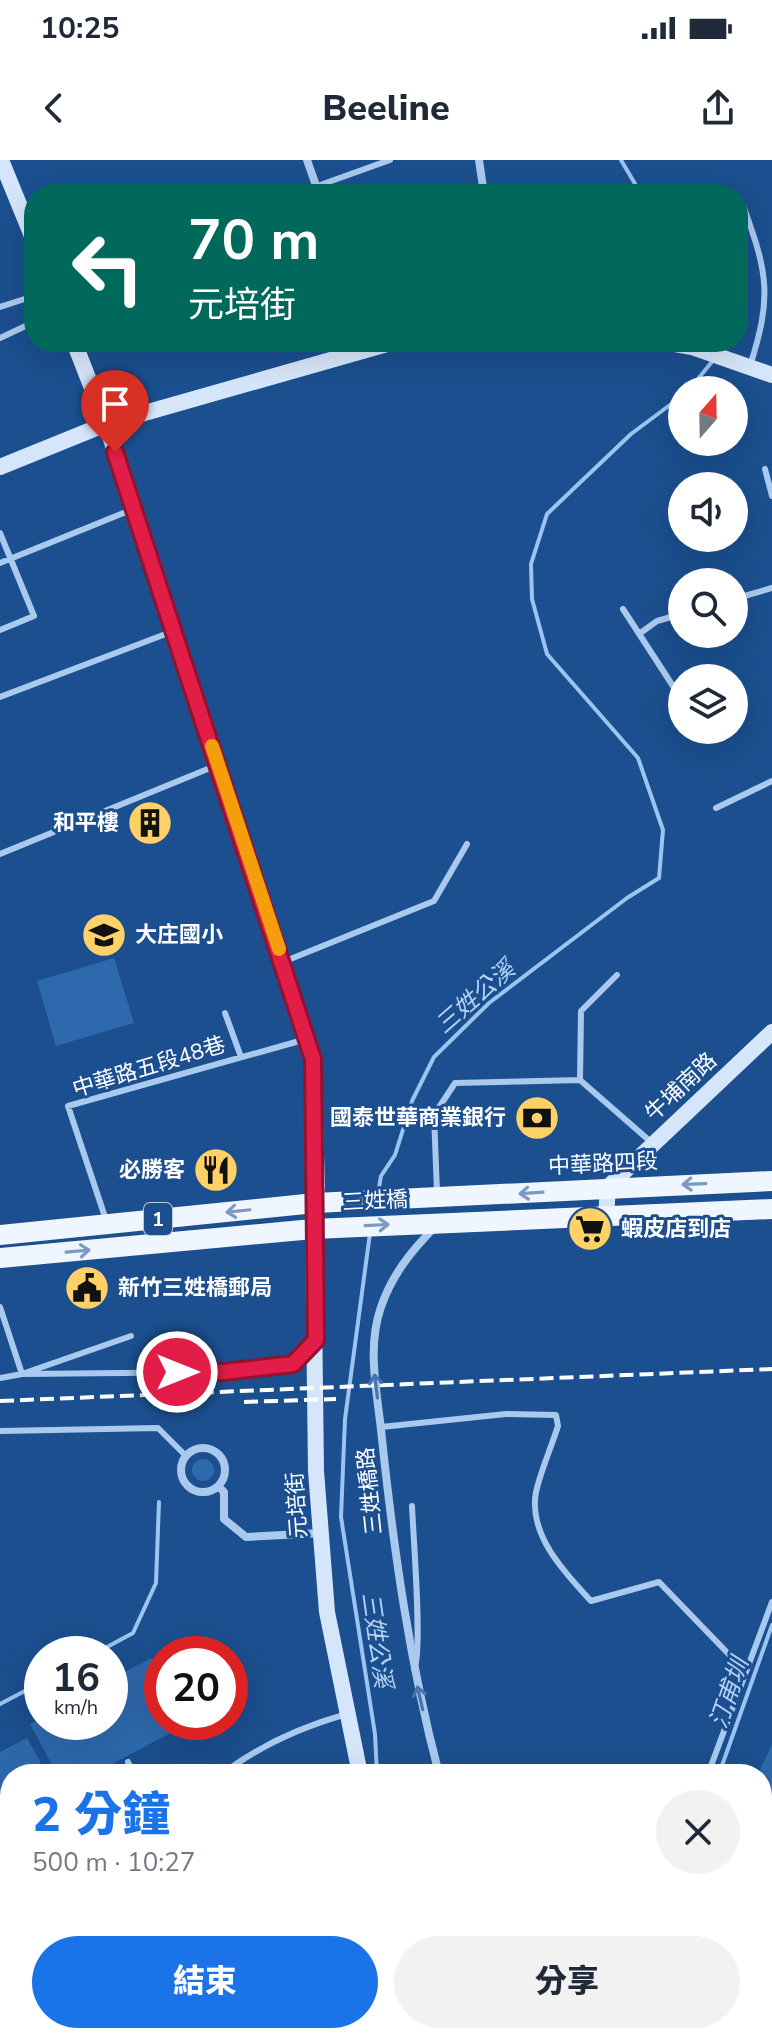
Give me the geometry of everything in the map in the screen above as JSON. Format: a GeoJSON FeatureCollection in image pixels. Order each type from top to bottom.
{"type":"FeatureCollection","features":[{"type":"Feature","properties":{"kind":"main road","name":"中華路四段"},"geometry":{"type":"LineString","coordinates":[[438,1199],[608,1187],[772,1181]]}},
{"type":"Feature","properties":{"kind":"main road","name":"三姓橋"},"geometry":{"type":"LineString","coordinates":[[315,1203],[438,1199]]}},
{"type":"Feature","properties":{"kind":"main road","name":"1"},"geometry":{"type":"LineString","coordinates":[[0,1235],[315,1203]]}},
{"type":"Feature","properties":{"kind":"main road","name":"1"},"geometry":{"type":"LineString","coordinates":[[441,1221],[772,1209]]}},
{"type":"Feature","properties":{"kind":"main road","name":"三姓橋"},"geometry":{"type":"LineString","coordinates":[[313,1229],[441,1221]]}},
{"type":"Feature","properties":{"kind":"main road","name":"1"},"geometry":{"type":"LineString","coordinates":[[0,1258],[313,1229]]}},
{"type":"Feature","properties":{"kind":"street"},"geometry":{"type":"LineString","coordinates":[[307,160],[315,184]]}},
{"type":"Feature","properties":{"kind":"street"},"geometry":{"type":"LineString","coordinates":[[479,160],[483,184]]}},
{"type":"Feature","properties":{"kind":"street"},"geometry":{"type":"LineString","coordinates":[[3,162],[24,216]]}},
{"type":"Feature","properties":{"kind":"street","name":"元培街"},"geometry":{"type":"LineString","coordinates":[[78,352],[106,424],[313,1059],[315,1423],[321,1533],[327,1612],[358,1764]]}},
{"type":"Feature","properties":{"kind":"street"},"geometry":{"type":"LineString","coordinates":[[0,467],[106,424],[343,352]]}},
{"type":"Feature","properties":{"kind":"street"},"geometry":{"type":"LineString","coordinates":[[707,352],[772,375]]}},
{"type":"Feature","properties":{"kind":"street","name":"牛埔南路"},"geometry":{"type":"LineString","coordinates":[[608,1187],[772,1032]]}},
{"type":"Feature","properties":{"kind":"street"},"geometry":{"type":"LineString","coordinates":[[606,1217],[608,1187]]}},
{"type":"Feature","properties":{"kind":"street","name":"三姓橋路"},"geometry":{"type":"LineString","coordinates":[[437,1764],[414,1670],[394,1544],[372,1353],[380,1307],[405,1258],[441,1221]]}},
{"type":"Feature","properties":{"kind":"street"},"geometry":{"type":"LineString","coordinates":[[198,1449],[218,1454],[224,1466],[218,1486],[205,1492],[185,1483],[181,1470],[186,1456],[198,1449]]}},
{"type":"Feature","properties":{"kind":"street"},"geometry":{"type":"LineString","coordinates":[[218,1486],[224,1492],[224,1519],[246,1537],[321,1533]]}},
{"type":"Feature","properties":{"kind":"lane"},"geometry":{"type":"LineString","coordinates":[[332,184],[390,160]]}},
{"type":"Feature","properties":{"kind":"lane"},"geometry":{"type":"LineString","coordinates":[[748,219],[767,270],[764,328],[750,366]]}},
{"type":"Feature","properties":{"kind":"lane"},"geometry":{"type":"LineString","coordinates":[[0,307],[24,299]]}},
{"type":"Feature","properties":{"kind":"lane"},"geometry":{"type":"LineString","coordinates":[[0,338],[24,327]]}},
{"type":"Feature","properties":{"kind":"lane"},"geometry":{"type":"LineString","coordinates":[[765,469],[772,496]]}},
{"type":"Feature","properties":{"kind":"lane"},"geometry":{"type":"LineString","coordinates":[[0,563],[134,509]]}},
{"type":"Feature","properties":{"kind":"lane"},"geometry":{"type":"LineString","coordinates":[[0,533],[34,616],[0,630]]}},
{"type":"Feature","properties":{"kind":"lane"},"geometry":{"type":"LineString","coordinates":[[748,595],[772,588]]}},
{"type":"Feature","properties":{"kind":"lane"},"geometry":{"type":"LineString","coordinates":[[623,609],[668,679]]}},
{"type":"Feature","properties":{"kind":"lane"},"geometry":{"type":"LineString","coordinates":[[639,634],[657,621],[668,618]]}},
{"type":"Feature","properties":{"kind":"lane"},"geometry":{"type":"LineString","coordinates":[[0,697],[174,631]]}},
{"type":"Feature","properties":{"kind":"lane"},"geometry":{"type":"LineString","coordinates":[[0,854],[218,764]]}},
{"type":"Feature","properties":{"kind":"lane"},"geometry":{"type":"LineString","coordinates":[[716,808],[772,781]]}},
{"type":"Feature","properties":{"kind":"lane"},"geometry":{"type":"LineString","coordinates":[[283,962],[434,901],[467,844]]}},
{"type":"Feature","properties":{"kind":"lane"},"geometry":{"type":"LineString","coordinates":[[580,1080],[581,1011],[617,975]]}},
{"type":"Feature","properties":{"kind":"lane"},"geometry":{"type":"LineString","coordinates":[[225,1013],[241,1057]]}},
{"type":"Feature","properties":{"kind":"lane","name":"中華路五段48巷"},"geometry":{"type":"LineString","coordinates":[[107,1224],[68,1106],[308,1039]]}},
{"type":"Feature","properties":{"kind":"lane"},"geometry":{"type":"LineString","coordinates":[[438,1199],[434,1115],[455,1083],[580,1080],[653,1144]]}},
{"type":"Feature","properties":{"kind":"lane"},"geometry":{"type":"LineString","coordinates":[[0,1307],[22,1374]]}},
{"type":"Feature","properties":{"kind":"lane"},"geometry":{"type":"LineString","coordinates":[[0,1378],[22,1374],[131,1336]]}},
{"type":"Feature","properties":{"kind":"lane"},"geometry":{"type":"LineString","coordinates":[[22,1374],[224,1372],[293,1364],[316,1340]]}},
{"type":"Feature","properties":{"kind":"lane"},"geometry":{"type":"LineString","coordinates":[[381,1427],[506,1414],[556,1415],[558,1426],[535,1495],[541,1535],[564,1572],[591,1601],[659,1582],[745,1671]]}},
{"type":"Feature","properties":{"kind":"lane"},"geometry":{"type":"LineString","coordinates":[[0,1431],[158,1428],[186,1456]]}},
{"type":"Feature","properties":{"kind":"lane"},"geometry":{"type":"LineString","coordinates":[[412,1506],[418,1662],[414,1670]]}},
{"type":"Feature","properties":{"kind":"lane"},"geometry":{"type":"LineString","coordinates":[[712,1764],[772,1602]]}},
{"type":"Feature","properties":{"kind":"lane"},"geometry":{"type":"LineString","coordinates":[[237,1764],[313,1723],[347,1714]]}},
{"type":"Feature","properties":{"kind":"shaded area"},"geometry":{"type":"Polygon","coordinates":[[[114,958],[134,1023],[56,1046],[37,981],[114,958]]]}},
{"type":"Feature","properties":{"kind":"shaded area"},"geometry":{"type":"Polygon","coordinates":[[[203,1459],[211,1462],[214,1470],[211,1478],[203,1481],[195,1478],[192,1470],[195,1462],[203,1459]]]}},
{"type":"Feature","properties":{"kind":"shaded area"},"geometry":{"type":"Polygon","coordinates":[[[144,1662],[144,1740],[157,1740],[113,1764],[52,1764],[39,1740],[128,1740],[128,1670],[144,1662]]]}},
{"type":"Feature","properties":{"kind":"shaded area"},"geometry":{"type":"Polygon","coordinates":[[[24,1740],[28,1740],[41,1764],[0,1764],[0,1752],[24,1740]]]}},
{"type":"Feature","properties":{"kind":"shaded area"},"geometry":{"type":"Polygon","coordinates":[[[772,1744],[772,1764],[763,1764],[772,1744]]]}},
{"type":"Feature","properties":{"kind":"waterway","name":"三姓公溪"},"geometry":{"type":"LineString","coordinates":[[621,160],[635,184]]}},
{"type":"Feature","properties":{"kind":"waterway","name":"三姓公溪"},"geometry":{"type":"LineString","coordinates":[[700,376],[715,358]]}},
{"type":"Feature","properties":{"kind":"waterway","name":"三姓公溪"},"geometry":{"type":"LineString","coordinates":[[378,1193],[381,1176],[395,1155],[412,1101],[434,1057],[489,1003],[627,898],[659,878],[663,830],[638,758],[547,654],[532,599],[531,564],[547,514],[631,434],[668,406]]}},
{"type":"Feature","properties":{"kind":"waterway","name":"三姓公溪"},"geometry":{"type":"LineString","coordinates":[[370,1233],[345,1419],[341,1517],[375,1734],[376,1764]]}},
{"type":"Feature","properties":{"kind":"waterway"},"geometry":{"type":"LineString","coordinates":[[127,1636],[133,1633],[156,1583],[159,1502]]}},
{"type":"Feature","properties":{"kind":"waterway","name":"汀甫圳"},"geometry":{"type":"LineString","coordinates":[[723,1764],[772,1625]]}},
{"type":"Feature","properties":{"kind":"waterway"},"geometry":{"type":"LineString","coordinates":[[0,1704],[24,1691]]}},
{"type":"Feature","properties":{"kind":"railway"},"geometry":{"type":"LineString","coordinates":[[0,1401],[772,1369]]}},
{"type":"Feature","properties":{"kind":"railway"},"geometry":{"type":"LineString","coordinates":[[244,1402],[336,1399]]}},
{"type":"Feature","properties":{"kind":"slow traffic"},"geometry":{"type":"LineString","coordinates":[[212,746],[279,949]]}},
{"type":"Feature","properties":{"kind":"place","name":"和平樓"},"geometry":{"type":"Point","coordinates":[150,823]}},
{"type":"Feature","properties":{"kind":"place","name":"大庄國小"},"geometry":{"type":"Point","coordinates":[104,935]}},
{"type":"Feature","properties":{"kind":"place","name":"國泰世華商業銀行"},"geometry":{"type":"Point","coordinates":[537,1118]}},
{"type":"Feature","properties":{"kind":"place","name":"必勝客"},"geometry":{"type":"Point","coordinates":[216,1170]}},
{"type":"Feature","properties":{"kind":"place","name":"蝦皮店到店"},"geometry":{"type":"Point","coordinates":[590,1229]}},
{"type":"Feature","properties":{"kind":"place","name":"新竹三姓橋郵局"},"geometry":{"type":"Point","coordinates":[87,1288]}},
{"type":"Feature","properties":{"kind":"route"},"geometry":{"type":"LineString","coordinates":[[115,452],[313,1059],[317,1186],[313,1229],[316,1340],[293,1364],[224,1372],[177,1372]]}}]}
